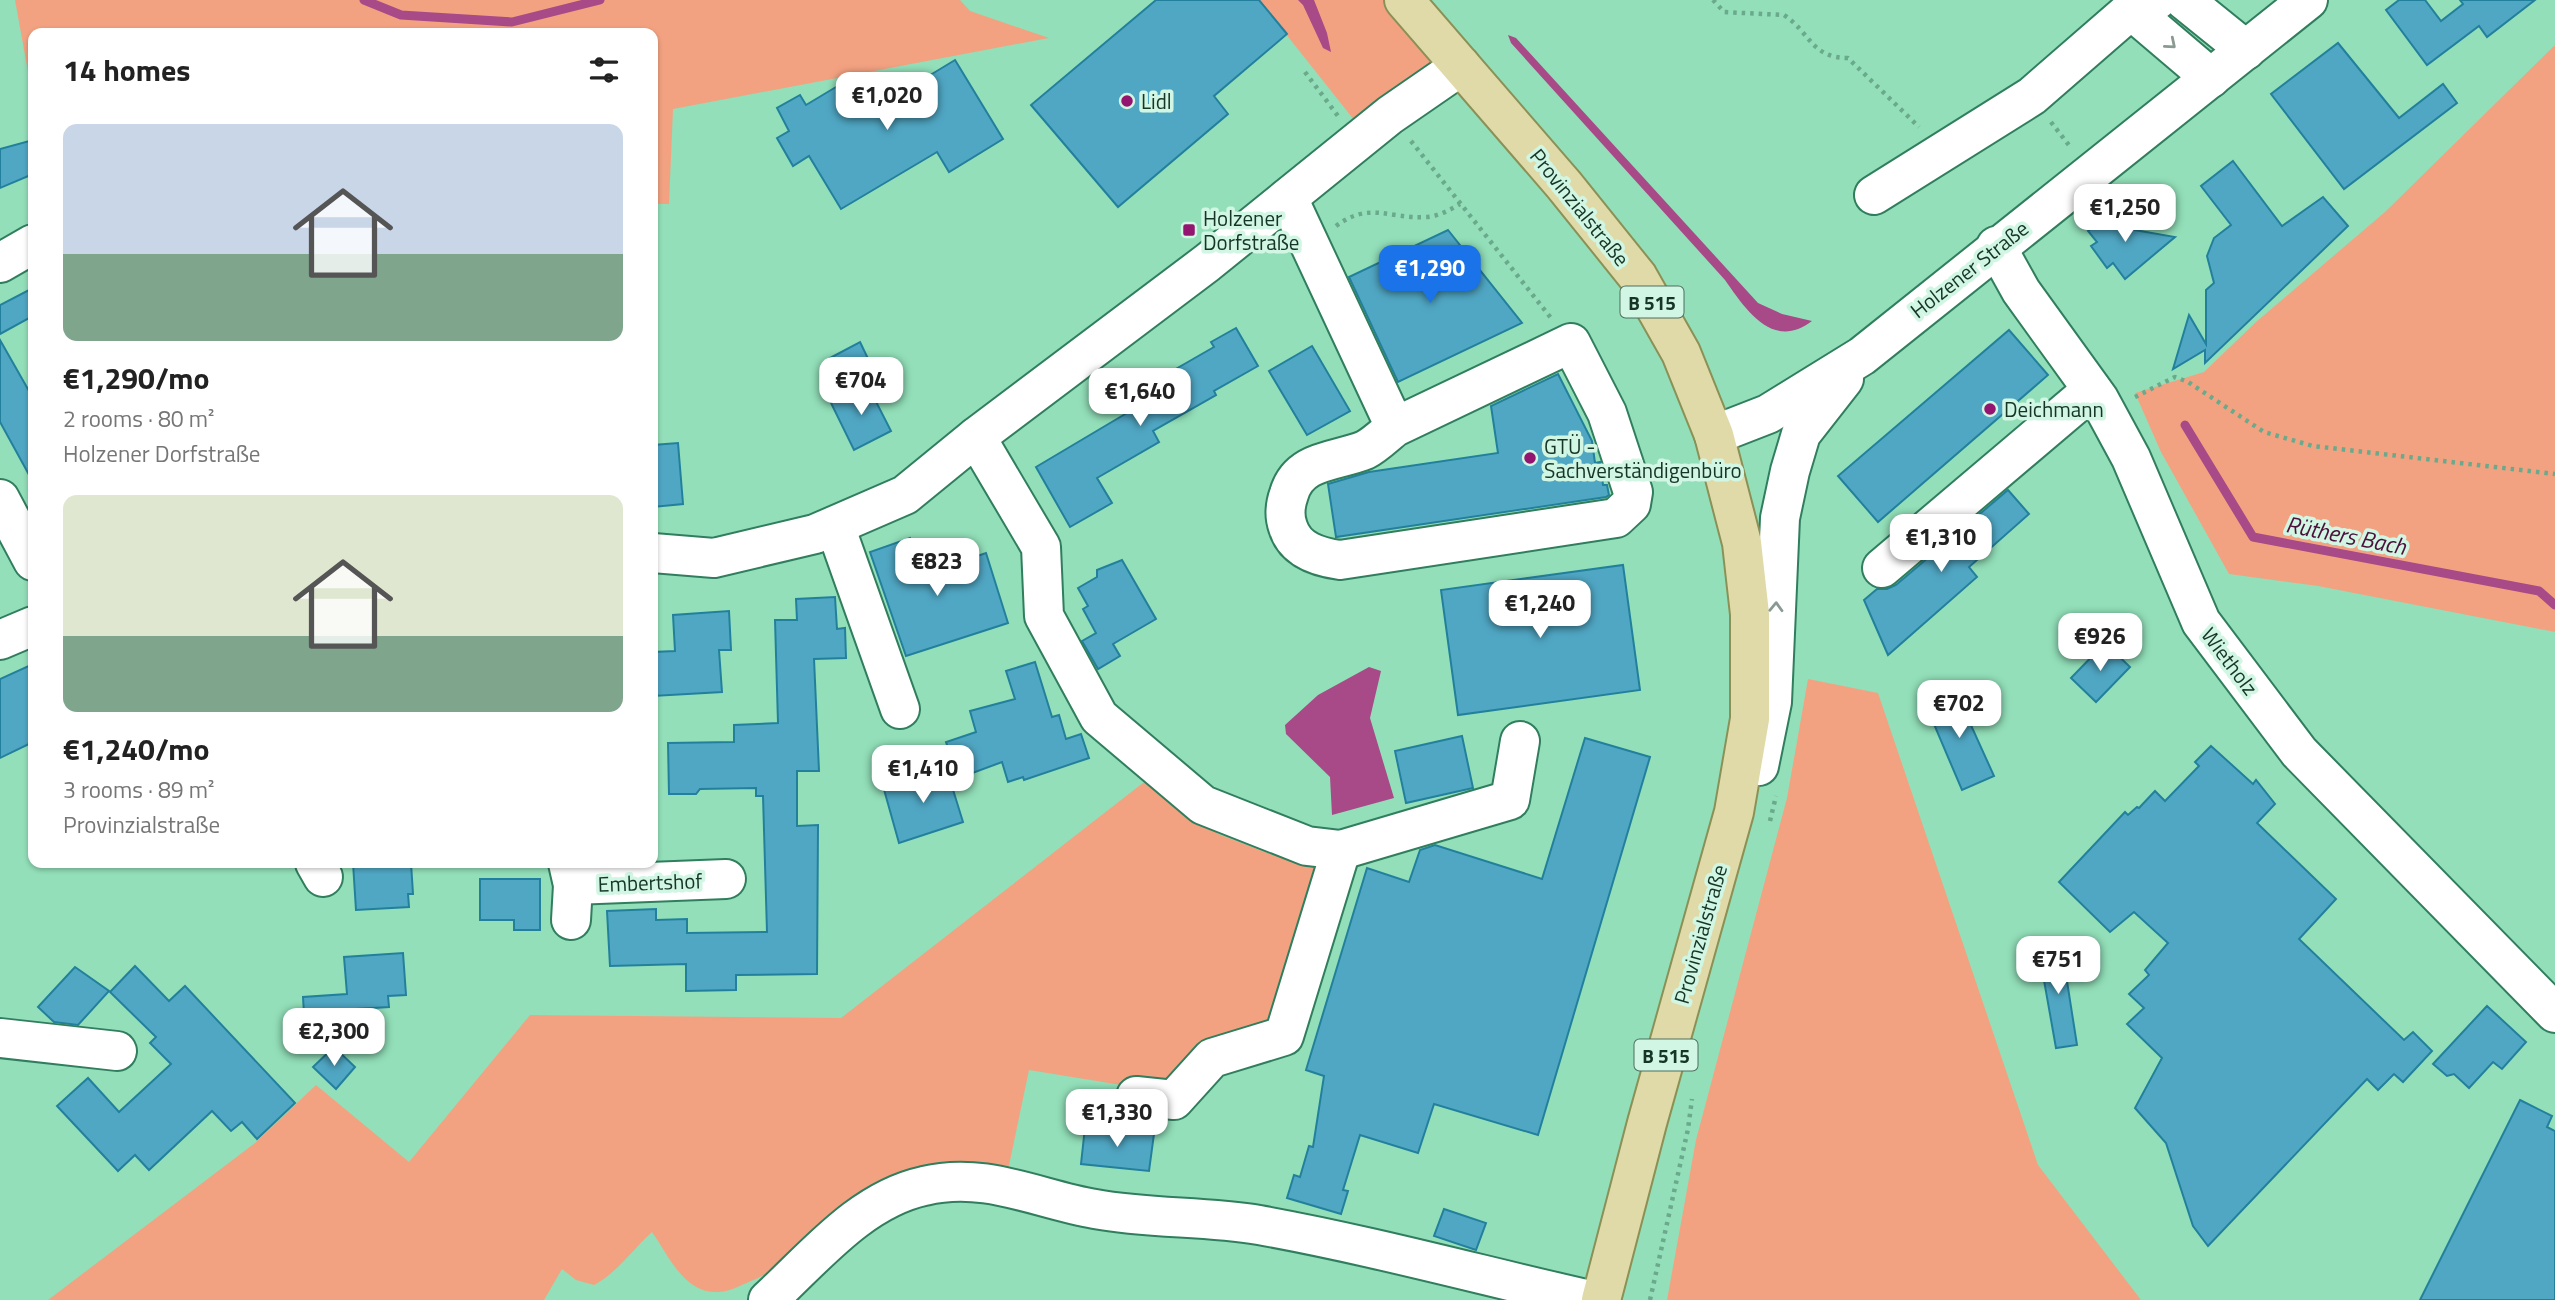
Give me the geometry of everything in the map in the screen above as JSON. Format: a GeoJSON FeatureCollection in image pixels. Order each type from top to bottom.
{"type":"FeatureCollection","features":[{"type":"Feature","properties":{"kind":"main road","name":"Provinzialstraße"},"geometry":{"type":"LineString","coordinates":[[1404,0],[1564,185],[1638,277],[1681,353],[1714,435],[1742,543],[1750,614],[1750,719],[1734,812],[1647,1123],[1601,1300]]}},
{"type":"Feature","properties":{"kind":"street"},"geometry":{"type":"LineString","coordinates":[[2183,0],[2246,50]]}},
{"type":"Feature","properties":{"kind":"street"},"geometry":{"type":"LineString","coordinates":[[1874,195],[2032,96],[2144,5],[2211,78]]}},
{"type":"Feature","properties":{"kind":"street","name":"Holzener Straße"},"geometry":{"type":"LineString","coordinates":[[1714,435],[1768,414],[1862,356],[1996,246],[2246,50],[2283,7]]}},
{"type":"Feature","properties":{"kind":"street"},"geometry":{"type":"LineString","coordinates":[[658,553],[714,558],[816,534],[905,495],[976,437],[1207,263],[1390,116],[1461,66]]}},
{"type":"Feature","properties":{"kind":"street"},"geometry":{"type":"LineString","coordinates":[[1288,198],[1395,427]]}},
{"type":"Feature","properties":{"kind":"street","name":"Wietholz"},"geometry":{"type":"LineString","coordinates":[[1996,246],[2021,291],[2095,395],[2131,458],[2201,622],[2299,752],[2555,1013]]}},
{"type":"Feature","properties":{"kind":"street"},"geometry":{"type":"LineString","coordinates":[[0,262],[28,247]]}},
{"type":"Feature","properties":{"kind":"street"},"geometry":{"type":"LineString","coordinates":[[1571,343],[1607,413],[1633,492],[1631,504],[1616,518],[1340,560],[1307,551],[1294,540],[1285,513],[1292,485],[1301,472],[1317,464],[1366,449],[1395,427],[1571,343]]}},
{"type":"Feature","properties":{"kind":"street","name":"Provinzialstraße"},"geometry":{"type":"LineString","coordinates":[[1734,812],[1754,792],[1772,702],[1780,518],[1790,471],[1801,434],[1862,356]]}},
{"type":"Feature","properties":{"kind":"street"},"geometry":{"type":"LineString","coordinates":[[1882,568],[2095,395]]}},
{"type":"Feature","properties":{"kind":"street"},"geometry":{"type":"LineString","coordinates":[[976,437],[1041,547],[1044,616],[1099,717],[1202,805],[1307,846],[1340,850],[1510,800],[1520,741]]}},
{"type":"Feature","properties":{"kind":"street"},"geometry":{"type":"LineString","coordinates":[[0,499],[28,552]]}},
{"type":"Feature","properties":{"kind":"street"},"geometry":{"type":"LineString","coordinates":[[835,526],[900,709]]}},
{"type":"Feature","properties":{"kind":"street"},"geometry":{"type":"LineString","coordinates":[[0,640],[28,628]]}},
{"type":"Feature","properties":{"kind":"street"},"geometry":{"type":"LineString","coordinates":[[1136,1096],[1174,1100],[1212,1058],[1283,1036],[1340,850]]}},
{"type":"Feature","properties":{"kind":"street","name":"Embertshof"},"geometry":{"type":"LineString","coordinates":[[571,889],[726,879]]}},
{"type":"Feature","properties":{"kind":"street"},"geometry":{"type":"LineString","coordinates":[[0,1038],[117,1051]]}},
{"type":"Feature","properties":{"kind":"street"},"geometry":{"type":"LineString","coordinates":[[768,1300],[854,1221],[895,1194],[924,1185],[976,1181],[1016,1187],[1095,1209],[1257,1225],[1590,1300]]}},
{"type":"Feature","properties":{"kind":"path"},"geometry":{"type":"LineString","coordinates":[[1713,0],[1724,12],[1784,15],[1822,53],[1831,57],[1848,58],[1919,127],[1928,128]]}},
{"type":"Feature","properties":{"kind":"path"},"geometry":{"type":"LineString","coordinates":[[1305,72],[1358,142]]}},
{"type":"Feature","properties":{"kind":"path"},"geometry":{"type":"LineString","coordinates":[[2032,96],[2070,147],[2095,170]]}},
{"type":"Feature","properties":{"kind":"path"},"geometry":{"type":"LineString","coordinates":[[1390,116],[1554,322]]}},
{"type":"Feature","properties":{"kind":"path"},"geometry":{"type":"LineString","coordinates":[[1310,245],[1349,216],[1372,211],[1426,217],[1460,204]]}},
{"type":"Feature","properties":{"kind":"path"},"geometry":{"type":"LineString","coordinates":[[2095,395],[2117,405],[2175,377],[2188,382],[2264,432],[2313,446],[2555,474]]}},
{"type":"Feature","properties":{"kind":"shaded area"},"geometry":{"type":"Polygon","coordinates":[[[15,0],[960,0],[970,11],[1049,38],[673,109],[669,204],[658,204],[658,28],[28,28],[28,72],[15,0]]]}},
{"type":"Feature","properties":{"kind":"shaded area"},"geometry":{"type":"Polygon","coordinates":[[[1259,0],[1404,0],[1461,66],[1366,135],[1259,0]]]}},
{"type":"Feature","properties":{"kind":"shaded area"},"geometry":{"type":"Polygon","coordinates":[[[1298,0],[1314,0],[1327,33],[1331,52],[1323,48],[1303,5],[1298,0]]]}},
{"type":"Feature","properties":{"kind":"shaded area"},"geometry":{"type":"Polygon","coordinates":[[[1508,35],[1516,38],[1758,303],[1782,314],[1812,321],[1798,329],[1785,331],[1773,329],[1751,314],[1725,280],[1511,43],[1508,35]]]}},
{"type":"Feature","properties":{"kind":"shaded area"},"geometry":{"type":"Polygon","coordinates":[[[2555,45],[2555,632],[2318,586],[2229,574],[2161,452],[2135,393],[2204,372],[2256,322],[2385,212],[2555,45]]]}},
{"type":"Feature","properties":{"kind":"shaded area"},"geometry":{"type":"Polygon","coordinates":[[[1369,667],[1381,671],[1370,718],[1394,798],[1332,815],[1330,777],[1286,734],[1285,725],[1318,695],[1369,667]]]}},
{"type":"Feature","properties":{"kind":"shaded area"},"geometry":{"type":"Polygon","coordinates":[[[1808,679],[1878,693],[2038,1165],[2141,1300],[1667,1300],[1696,1140],[1787,798],[1808,679]]]}},
{"type":"Feature","properties":{"kind":"shaded area"},"geometry":{"type":"Polygon","coordinates":[[[1148,779],[1218,834],[1275,856],[1331,858],[1281,1025],[1152,1090],[1029,1070],[1007,1175],[967,1171],[756,1279],[723,1292],[707,1291],[687,1280],[671,1262],[652,1232],[617,1267],[594,1285],[576,1280],[562,1269],[544,1300],[48,1300],[255,1143],[316,1085],[409,1162],[530,1015],[841,1018],[1148,779]]]}},
{"type":"Feature","properties":{"kind":"building","name":"Lidl"},"geometry":{"type":"Polygon","coordinates":[[[1156,0],[1259,0],[1287,34],[1214,96],[1228,114],[1118,207],[1031,105],[1156,0]]]}},
{"type":"Feature","properties":{"kind":"building"},"geometry":{"type":"Polygon","coordinates":[[[2399,0],[2425,0],[2441,21],[2463,4],[2460,0],[2535,0],[2487,37],[2479,26],[2427,65],[2386,10],[2399,0]]]}},
{"type":"Feature","properties":{"kind":"building"},"geometry":{"type":"Polygon","coordinates":[[[2338,43],[2399,118],[2443,84],[2457,103],[2344,189],[2271,94],[2338,43]]]}},
{"type":"Feature","properties":{"kind":"building"},"geometry":{"type":"Polygon","coordinates":[[[955,60],[1003,139],[949,172],[937,152],[841,209],[809,156],[793,166],[777,138],[789,131],[777,108],[800,95],[806,105],[846,81],[866,114],[955,60]]]}},
{"type":"Feature","properties":{"kind":"building"},"geometry":{"type":"Polygon","coordinates":[[[28,141],[28,176],[0,188],[0,149],[28,141]]]}},
{"type":"Feature","properties":{"kind":"building"},"geometry":{"type":"Polygon","coordinates":[[[2233,161],[2282,226],[2323,197],[2348,226],[2205,363],[2205,350],[2173,369],[2189,315],[2206,344],[2206,290],[2214,283],[2207,256],[2214,238],[2231,225],[2201,186],[2233,161]]]}},
{"type":"Feature","properties":{"kind":"building"},"geometry":{"type":"Polygon","coordinates":[[[2119,208],[2135,230],[2175,237],[2125,279],[2113,263],[2107,268],[2091,246],[2097,242],[2088,231],[2119,208]]]}},
{"type":"Feature","properties":{"kind":"building"},"geometry":{"type":"Polygon","coordinates":[[[1448,230],[1522,323],[1398,382],[1349,277],[1448,230]]]}},
{"type":"Feature","properties":{"kind":"building"},"geometry":{"type":"Polygon","coordinates":[[[28,291],[28,319],[0,334],[0,305],[28,291]]]}},
{"type":"Feature","properties":{"kind":"building"},"geometry":{"type":"Polygon","coordinates":[[[1236,328],[1258,366],[1214,391],[1216,395],[1153,431],[1159,442],[1097,478],[1112,503],[1070,527],[1036,467],[1174,385],[1167,374],[1214,347],[1211,342],[1236,328]]]}},
{"type":"Feature","properties":{"kind":"building"},"geometry":{"type":"Polygon","coordinates":[[[2009,330],[2048,375],[1878,522],[1838,476],[2009,330]]]}},
{"type":"Feature","properties":{"kind":"building"},"geometry":{"type":"Polygon","coordinates":[[[0,340],[28,389],[28,473],[0,422],[0,340]]]}},
{"type":"Feature","properties":{"kind":"building"},"geometry":{"type":"Polygon","coordinates":[[[860,342],[872,367],[842,381],[830,358],[860,342]]]}},
{"type":"Feature","properties":{"kind":"building"},"geometry":{"type":"Polygon","coordinates":[[[1312,346],[1350,411],[1307,435],[1269,371],[1312,346]]]}},
{"type":"Feature","properties":{"kind":"building","name":"GTÜ - Sachverständigenbüro"},"geometry":{"type":"Polygon","coordinates":[[[1558,374],[1592,441],[1595,463],[1600,462],[1603,485],[1607,485],[1609,495],[1336,537],[1328,484],[1369,472],[1498,453],[1491,406],[1558,374]]]}},
{"type":"Feature","properties":{"kind":"building"},"geometry":{"type":"Polygon","coordinates":[[[867,384],[891,431],[854,450],[831,403],[867,384]]]}},
{"type":"Feature","properties":{"kind":"building"},"geometry":{"type":"Polygon","coordinates":[[[678,443],[683,504],[658,506],[658,445],[678,443]]]}},
{"type":"Feature","properties":{"kind":"building"},"geometry":{"type":"Polygon","coordinates":[[[2008,490],[2029,514],[1969,567],[1977,577],[1888,655],[1864,600],[1877,589],[1896,585],[2008,490]]]}},
{"type":"Feature","properties":{"kind":"building"},"geometry":{"type":"Polygon","coordinates":[[[910,538],[922,575],[986,553],[1008,623],[906,656],[870,552],[910,538]]]}},
{"type":"Feature","properties":{"kind":"building"},"geometry":{"type":"Polygon","coordinates":[[[1122,560],[1156,619],[1113,644],[1120,656],[1098,669],[1082,641],[1096,633],[1083,609],[1088,606],[1078,588],[1097,577],[1097,570],[1122,560]]]}},
{"type":"Feature","properties":{"kind":"building"},"geometry":{"type":"Polygon","coordinates":[[[1623,565],[1640,690],[1458,715],[1441,590],[1623,565]]]}},
{"type":"Feature","properties":{"kind":"building"},"geometry":{"type":"Polygon","coordinates":[[[835,597],[837,629],[845,628],[846,658],[814,659],[819,771],[797,771],[797,826],[818,825],[817,974],[736,975],[736,990],[686,991],[686,964],[610,966],[607,911],[656,909],[656,920],[687,919],[687,933],[767,932],[763,796],[756,796],[756,788],[700,789],[696,794],[669,794],[668,743],[734,742],[734,725],[778,723],[775,620],[797,620],[796,599],[835,597]]]}},
{"type":"Feature","properties":{"kind":"building"},"geometry":{"type":"Polygon","coordinates":[[[729,611],[731,650],[719,650],[722,692],[658,696],[658,652],[675,651],[673,615],[729,611]]]}},
{"type":"Feature","properties":{"kind":"building"},"geometry":{"type":"Polygon","coordinates":[[[2105,643],[2130,667],[2096,702],[2071,678],[2105,643]]]}},
{"type":"Feature","properties":{"kind":"building"},"geometry":{"type":"Polygon","coordinates":[[[1035,662],[1052,717],[1059,715],[1066,739],[1081,734],[1089,758],[1024,780],[1023,777],[1008,782],[1002,762],[959,778],[946,742],[976,732],[970,711],[1015,699],[1006,671],[1035,662]]]}},
{"type":"Feature","properties":{"kind":"building"},"geometry":{"type":"Polygon","coordinates":[[[28,666],[28,744],[0,758],[0,679],[28,666]]]}},
{"type":"Feature","properties":{"kind":"building"},"geometry":{"type":"Polygon","coordinates":[[[1955,690],[1994,776],[1962,790],[1925,703],[1955,690]]]}},
{"type":"Feature","properties":{"kind":"building"},"geometry":{"type":"Polygon","coordinates":[[[1462,736],[1473,788],[1406,803],[1395,751],[1462,736]]]}},
{"type":"Feature","properties":{"kind":"building"},"geometry":{"type":"Polygon","coordinates":[[[1585,738],[1650,757],[1538,1135],[1434,1104],[1418,1153],[1360,1135],[1343,1190],[1348,1191],[1341,1214],[1287,1198],[1294,1175],[1300,1177],[1309,1146],[1313,1147],[1324,1076],[1306,1070],[1367,868],[1409,882],[1420,850],[1435,845],[1542,879],[1585,738]]]}},
{"type":"Feature","properties":{"kind":"building"},"geometry":{"type":"Polygon","coordinates":[[[2211,746],[2253,784],[2256,780],[2275,804],[2257,823],[2336,899],[2299,939],[2404,1040],[2413,1032],[2432,1051],[2403,1082],[2394,1074],[2378,1090],[2367,1079],[2208,1246],[2193,1226],[2166,1143],[2135,1108],[2162,1058],[2127,1024],[2144,1008],[2129,994],[2149,975],[2145,970],[2168,943],[2134,912],[2110,932],[2059,882],[2125,812],[2128,815],[2139,808],[2155,791],[2165,801],[2199,766],[2195,762],[2211,746]]]}},
{"type":"Feature","properties":{"kind":"building"},"geometry":{"type":"Polygon","coordinates":[[[946,767],[963,822],[899,843],[883,786],[946,767]]]}},
{"type":"Feature","properties":{"kind":"building"},"geometry":{"type":"Polygon","coordinates":[[[353,868],[411,868],[413,894],[408,894],[409,907],[356,910],[353,868]]]}},
{"type":"Feature","properties":{"kind":"building"},"geometry":{"type":"Polygon","coordinates":[[[480,879],[540,879],[540,930],[514,930],[514,920],[480,920],[480,879]]]}},
{"type":"Feature","properties":{"kind":"building"},"geometry":{"type":"Polygon","coordinates":[[[2061,943],[2077,1045],[2056,1048],[2039,952],[2061,943]]]}},
{"type":"Feature","properties":{"kind":"building"},"geometry":{"type":"Polygon","coordinates":[[[403,953],[406,995],[388,996],[389,1007],[356,1009],[357,1027],[305,1031],[303,997],[347,994],[344,957],[403,953]]]}},
{"type":"Feature","properties":{"kind":"building"},"geometry":{"type":"Polygon","coordinates":[[[135,966],[169,1001],[185,986],[295,1103],[257,1139],[242,1122],[231,1131],[212,1111],[149,1170],[135,1155],[118,1171],[57,1106],[88,1078],[119,1112],[171,1064],[150,1043],[156,1037],[110,992],[135,966]]]}},
{"type":"Feature","properties":{"kind":"building"},"geometry":{"type":"Polygon","coordinates":[[[75,967],[109,991],[78,1025],[54,1022],[38,1007],[75,967]]]}},
{"type":"Feature","properties":{"kind":"building"},"geometry":{"type":"Polygon","coordinates":[[[2487,1006],[2526,1042],[2502,1069],[2493,1062],[2469,1088],[2454,1074],[2447,1076],[2433,1064],[2487,1006]]]}},
{"type":"Feature","properties":{"kind":"building"},"geometry":{"type":"Polygon","coordinates":[[[334,1047],[355,1067],[336,1089],[313,1067],[334,1047]]]}},
{"type":"Feature","properties":{"kind":"building"},"geometry":{"type":"Polygon","coordinates":[[[2520,1100],[2552,1116],[2547,1127],[2555,1131],[2555,1300],[2420,1300],[2520,1100]]]}},
{"type":"Feature","properties":{"kind":"building"},"geometry":{"type":"Polygon","coordinates":[[[1085,1127],[1154,1134],[1149,1171],[1081,1164],[1085,1127]]]}},
{"type":"Feature","properties":{"kind":"building"},"geometry":{"type":"Polygon","coordinates":[[[1444,1209],[1486,1223],[1476,1250],[1434,1236],[1444,1209]]]}},
{"type":"Feature","properties":{"kind":"waterway"},"geometry":{"type":"LineString","coordinates":[[364,0],[401,15],[512,22],[600,0]]}},
{"type":"Feature","properties":{"kind":"waterway","name":"Rüthers Bach"},"geometry":{"type":"LineString","coordinates":[[2185,425],[2253,537],[2539,591],[2555,605]]}},
{"type":"Feature","properties":{"kind":"place","name":"Lidl"},"geometry":{"type":"Point","coordinates":[1127,101]}},
{"type":"Feature","properties":{"kind":"place","name":"Holzener Dorfstraße"},"geometry":{"type":"Point","coordinates":[1189,230]}},
{"type":"Feature","properties":{"kind":"place","name":"Deichmann"},"geometry":{"type":"Point","coordinates":[1990,409]}},
{"type":"Feature","properties":{"kind":"place","name":"GTÜ - Sachverständigenbüro"},"geometry":{"type":"Point","coordinates":[1530,458]}}]}
